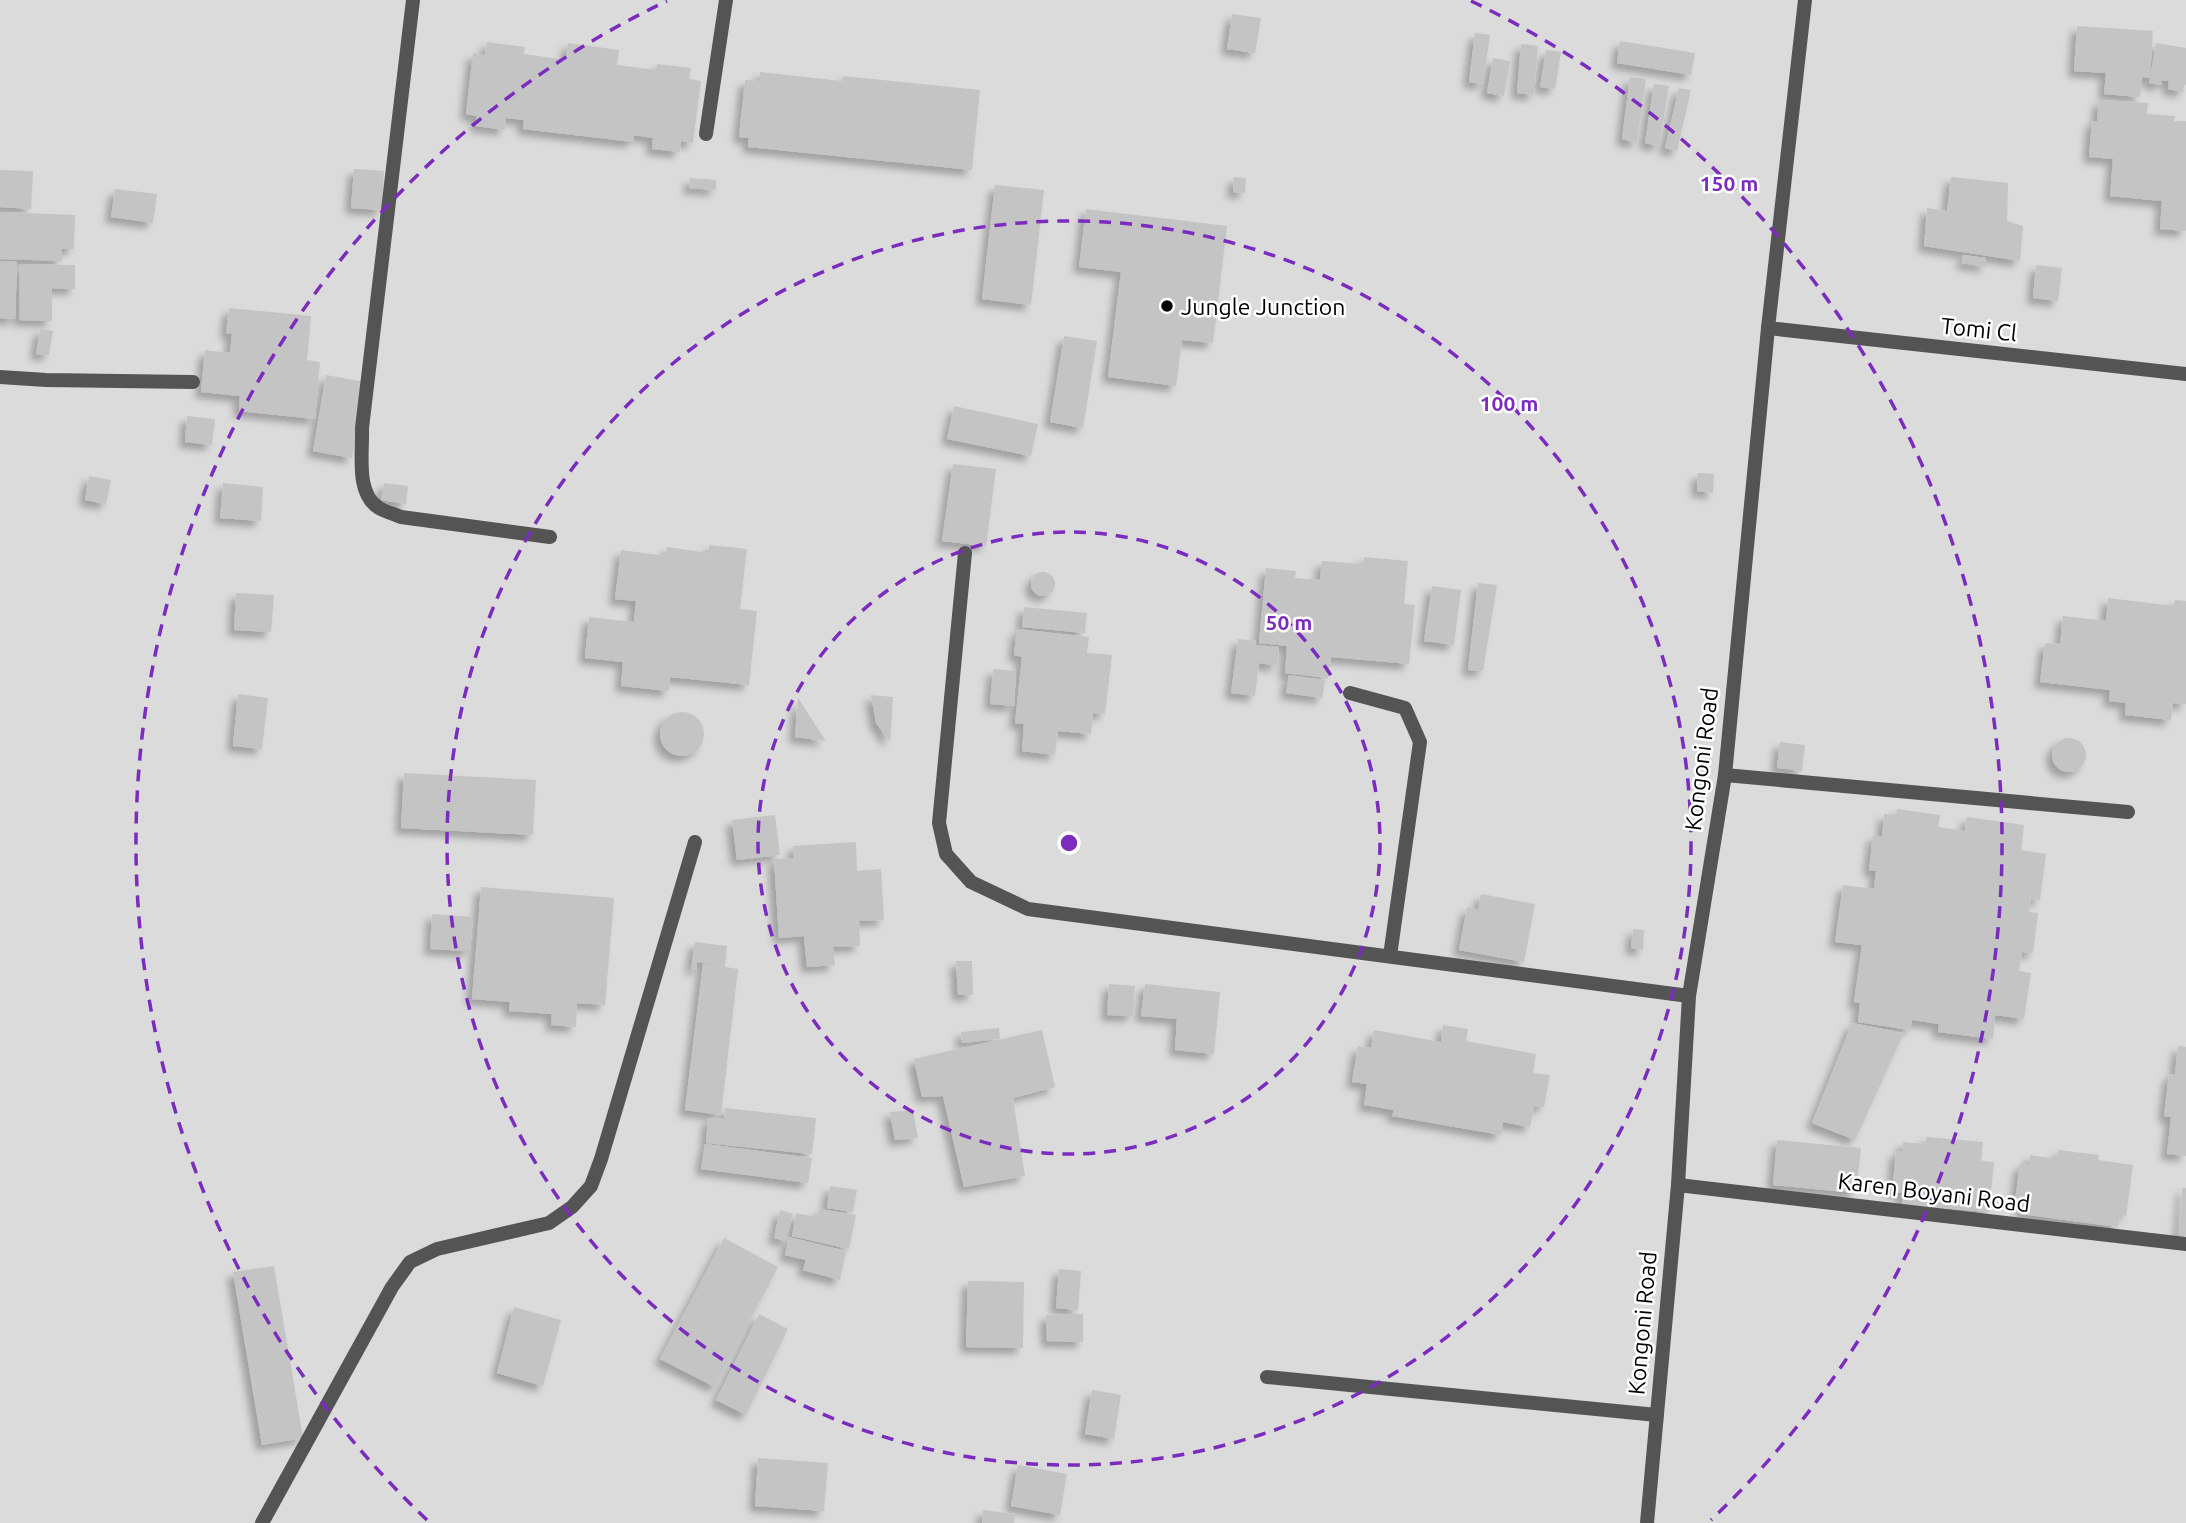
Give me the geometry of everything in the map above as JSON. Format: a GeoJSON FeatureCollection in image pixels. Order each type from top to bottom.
{"type":"FeatureCollection","features":[{"type":"Feature","properties":{"kind":"street"},"geometry":{"type":"LineString","coordinates":[[413,0],[362,428],[363,482],[368,498],[379,508],[401,517],[550,537]]}},
{"type":"Feature","properties":{"kind":"street"},"geometry":{"type":"LineString","coordinates":[[706,134],[726,0]]}},
{"type":"Feature","properties":{"kind":"street","name":"Kongoni Road"},"geometry":{"type":"LineString","coordinates":[[1647,1523],[1678,1185],[1689,996],[1725,775],[1768,328],[1805,0]]}},
{"type":"Feature","properties":{"kind":"street","name":"Tomi Cl"},"geometry":{"type":"LineString","coordinates":[[1768,328],[2186,374]]}},
{"type":"Feature","properties":{"kind":"street"},"geometry":{"type":"LineString","coordinates":[[0,377],[193,382]]}},
{"type":"Feature","properties":{"kind":"street"},"geometry":{"type":"LineString","coordinates":[[965,553],[939,822],[946,854],[971,882],[1028,909],[1689,996]]}},
{"type":"Feature","properties":{"kind":"street"},"geometry":{"type":"LineString","coordinates":[[1350,693],[1405,708],[1420,743],[1390,956]]}},
{"type":"Feature","properties":{"kind":"street"},"geometry":{"type":"LineString","coordinates":[[1725,775],[2128,812]]}},
{"type":"Feature","properties":{"kind":"street"},"geometry":{"type":"LineString","coordinates":[[262,1523],[392,1287],[410,1262],[437,1249],[549,1223],[572,1207],[591,1186],[695,842]]}},
{"type":"Feature","properties":{"kind":"street","name":"Karen Boyani Road"},"geometry":{"type":"LineString","coordinates":[[1678,1185],[2186,1244]]}},
{"type":"Feature","properties":{"kind":"street"},"geometry":{"type":"LineString","coordinates":[[1268,1377],[1657,1415]]}},
{"type":"Feature","properties":{"kind":"shaded area"},"geometry":{"type":"Polygon","coordinates":[[[0,0],[2186,0],[2186,1523],[0,1523],[0,0]]]}},
{"type":"Feature","properties":{"kind":"building"},"geometry":{"type":"Polygon","coordinates":[[[1232,14],[1261,18],[1255,53],[1227,49],[1232,14]]]}},
{"type":"Feature","properties":{"kind":"building"},"geometry":{"type":"Polygon","coordinates":[[[2077,26],[2153,31],[2150,78],[2142,77],[2140,97],[2104,94],[2106,73],[2074,71],[2077,26]]]}},
{"type":"Feature","properties":{"kind":"building"},"geometry":{"type":"Polygon","coordinates":[[[1475,33],[1490,35],[1483,84],[1469,82],[1475,33]]]}},
{"type":"Feature","properties":{"kind":"building"},"geometry":{"type":"Polygon","coordinates":[[[1620,41],[1695,53],[1691,75],[1617,63],[1620,41]]]}},
{"type":"Feature","properties":{"kind":"building"},"geometry":{"type":"Polygon","coordinates":[[[487,42],[525,47],[524,54],[566,60],[568,43],[619,50],[617,65],[656,70],[657,64],[691,68],[689,79],[701,81],[693,143],[681,141],[680,152],[652,149],[653,138],[634,135],[633,142],[523,129],[524,120],[506,118],[505,130],[476,126],[477,116],[466,114],[473,53],[485,55],[487,42]]]}},
{"type":"Feature","properties":{"kind":"building"},"geometry":{"type":"Polygon","coordinates":[[[2156,43],[2186,48],[2186,85],[2183,92],[2168,89],[2169,81],[2162,80],[2161,85],[2149,83],[2156,43]]]}},
{"type":"Feature","properties":{"kind":"building"},"geometry":{"type":"Polygon","coordinates":[[[1521,44],[1538,46],[1534,95],[1517,93],[1521,44]]]}},
{"type":"Feature","properties":{"kind":"building"},"geometry":{"type":"Polygon","coordinates":[[[1546,50],[1561,52],[1555,89],[1540,87],[1546,50]]]}},
{"type":"Feature","properties":{"kind":"building"},"geometry":{"type":"Polygon","coordinates":[[[1493,58],[1510,61],[1504,96],[1487,93],[1493,58]]]}},
{"type":"Feature","properties":{"kind":"building"},"geometry":{"type":"Polygon","coordinates":[[[760,72],[842,81],[843,76],[980,90],[972,170],[748,147],[749,138],[739,137],[745,80],[760,81],[760,72]]]}},
{"type":"Feature","properties":{"kind":"building"},"geometry":{"type":"Polygon","coordinates":[[[1630,77],[1646,79],[1637,143],[1622,139],[1630,77]]]}},
{"type":"Feature","properties":{"kind":"building"},"geometry":{"type":"Polygon","coordinates":[[[1654,84],[1669,86],[1659,146],[1645,143],[1654,84]]]}},
{"type":"Feature","properties":{"kind":"building"},"geometry":{"type":"Polygon","coordinates":[[[1679,88],[1691,90],[1677,151],[1665,148],[1679,88]]]}},
{"type":"Feature","properties":{"kind":"building"},"geometry":{"type":"Polygon","coordinates":[[[2099,100],[2148,103],[2147,114],[2175,116],[2174,121],[2186,121],[2186,231],[2160,229],[2162,201],[2110,196],[2113,159],[2089,157],[2092,121],[2097,121],[2099,100]]]}},
{"type":"Feature","properties":{"kind":"building"},"geometry":{"type":"Polygon","coordinates":[[[354,169],[384,171],[382,210],[351,208],[354,169]]]}},
{"type":"Feature","properties":{"kind":"building"},"geometry":{"type":"Polygon","coordinates":[[[0,170],[33,171],[31,209],[0,207],[0,170]]]}},
{"type":"Feature","properties":{"kind":"building"},"geometry":{"type":"Polygon","coordinates":[[[1234,177],[1246,178],[1245,193],[1233,192],[1234,177]]]}},
{"type":"Feature","properties":{"kind":"building"},"geometry":{"type":"Polygon","coordinates":[[[1951,177],[2008,183],[2007,221],[2023,226],[2020,261],[1924,246],[1927,208],[1947,211],[1951,177]]]}},
{"type":"Feature","properties":{"kind":"building"},"geometry":{"type":"Polygon","coordinates":[[[690,178],[716,180],[716,190],[689,188],[690,178]]]}},
{"type":"Feature","properties":{"kind":"building"},"geometry":{"type":"Polygon","coordinates":[[[995,185],[1044,190],[1031,305],[982,299],[995,185]]]}},
{"type":"Feature","properties":{"kind":"building"},"geometry":{"type":"Polygon","coordinates":[[[115,189],[157,194],[153,223],[111,217],[115,189]]]}},
{"type":"Feature","properties":{"kind":"building","name":"Jungle Junction"},"geometry":{"type":"Polygon","coordinates":[[[1086,209],[1227,226],[1213,343],[1182,340],[1176,386],[1108,377],[1121,272],[1079,267],[1086,209]]]}},
{"type":"Feature","properties":{"kind":"building"},"geometry":{"type":"Polygon","coordinates":[[[0,212],[75,215],[74,249],[62,249],[62,261],[0,259],[0,212]]]}},
{"type":"Feature","properties":{"kind":"building"},"geometry":{"type":"Polygon","coordinates":[[[1963,255],[1986,258],[1986,267],[1962,263],[1963,255]]]}},
{"type":"Feature","properties":{"kind":"building"},"geometry":{"type":"Polygon","coordinates":[[[0,261],[17,262],[15,319],[0,318],[0,261]]]}},
{"type":"Feature","properties":{"kind":"building"},"geometry":{"type":"Polygon","coordinates":[[[20,264],[75,265],[75,289],[52,288],[52,321],[19,320],[20,264]]]}},
{"type":"Feature","properties":{"kind":"building"},"geometry":{"type":"Polygon","coordinates":[[[2036,265],[2062,268],[2058,301],[2033,298],[2036,265]]]}},
{"type":"Feature","properties":{"kind":"building"},"geometry":{"type":"Polygon","coordinates":[[[229,308],[311,316],[307,360],[320,362],[315,419],[239,411],[240,396],[201,392],[205,350],[230,353],[232,334],[226,333],[229,308]]]}},
{"type":"Feature","properties":{"kind":"building"},"geometry":{"type":"Polygon","coordinates":[[[40,329],[53,331],[49,355],[36,354],[40,329]]]}},
{"type":"Feature","properties":{"kind":"building"},"geometry":{"type":"Polygon","coordinates":[[[1064,336],[1097,341],[1083,428],[1050,422],[1064,336]]]}},
{"type":"Feature","properties":{"kind":"building"},"geometry":{"type":"Polygon","coordinates":[[[326,375],[365,382],[352,458],[313,451],[326,375]]]}},
{"type":"Feature","properties":{"kind":"building"},"geometry":{"type":"Polygon","coordinates":[[[954,406],[1038,424],[1031,456],[947,439],[954,406]]]}},
{"type":"Feature","properties":{"kind":"building"},"geometry":{"type":"Polygon","coordinates":[[[187,416],[215,419],[212,445],[185,442],[187,416]]]}},
{"type":"Feature","properties":{"kind":"building"},"geometry":{"type":"Polygon","coordinates":[[[953,464],[996,469],[986,546],[942,541],[953,464]]]}},
{"type":"Feature","properties":{"kind":"building"},"geometry":{"type":"Polygon","coordinates":[[[1698,473],[1714,474],[1713,493],[1697,491],[1698,473]]]}},
{"type":"Feature","properties":{"kind":"building"},"geometry":{"type":"Polygon","coordinates":[[[89,476],[111,480],[106,504],[85,500],[89,476]]]}},
{"type":"Feature","properties":{"kind":"building"},"geometry":{"type":"Polygon","coordinates":[[[223,483],[263,487],[261,521],[220,518],[223,483]]]}},
{"type":"Feature","properties":{"kind":"building"},"geometry":{"type":"Polygon","coordinates":[[[384,483],[408,486],[406,504],[381,500],[384,483]]]}},
{"type":"Feature","properties":{"kind":"building"},"geometry":{"type":"Polygon","coordinates":[[[709,545],[747,549],[740,609],[757,611],[749,685],[670,677],[669,691],[621,686],[623,662],[585,658],[589,617],[634,622],[636,601],[615,599],[621,550],[666,556],[667,547],[709,553],[709,545]]]}},
{"type":"Feature","properties":{"kind":"building"},"geometry":{"type":"Polygon","coordinates":[[[1364,557],[1408,561],[1404,604],[1415,605],[1409,664],[1331,657],[1328,678],[1285,673],[1287,646],[1259,643],[1266,568],[1296,571],[1295,578],[1320,580],[1322,561],[1364,564],[1364,557]]]}},
{"type":"Feature","properties":{"kind":"building"},"geometry":{"type":"Polygon","coordinates":[[[1038,572],[1048,572],[1055,579],[1055,589],[1048,596],[1038,596],[1031,589],[1031,579],[1038,572]]]}},
{"type":"Feature","properties":{"kind":"building"},"geometry":{"type":"Polygon","coordinates":[[[1478,583],[1497,585],[1483,671],[1468,670],[1478,583]]]}},
{"type":"Feature","properties":{"kind":"building"},"geometry":{"type":"Polygon","coordinates":[[[1432,586],[1461,590],[1454,645],[1424,641],[1432,586]]]}},
{"type":"Feature","properties":{"kind":"building"},"geometry":{"type":"Polygon","coordinates":[[[236,593],[274,595],[271,632],[234,630],[236,593]]]}},
{"type":"Feature","properties":{"kind":"building"},"geometry":{"type":"Polygon","coordinates":[[[2108,598],[2174,606],[2175,600],[2186,601],[2186,704],[2173,703],[2171,720],[2125,715],[2126,703],[2109,701],[2110,690],[2040,682],[2045,643],[2060,644],[2063,616],[2106,621],[2108,598]]]}},
{"type":"Feature","properties":{"kind":"building"},"geometry":{"type":"Polygon","coordinates":[[[1024,607],[1087,613],[1085,633],[1022,627],[1024,607]]]}},
{"type":"Feature","properties":{"kind":"building"},"geometry":{"type":"Polygon","coordinates":[[[1017,629],[1089,637],[1087,653],[1112,655],[1105,714],[1093,713],[1091,734],[1058,731],[1055,755],[1022,751],[1024,724],[1015,723],[1022,657],[1014,655],[1017,629]]]}},
{"type":"Feature","properties":{"kind":"building"},"geometry":{"type":"Polygon","coordinates":[[[1238,639],[1256,641],[1255,645],[1279,647],[1277,666],[1259,663],[1255,696],[1231,693],[1238,639]]]}},
{"type":"Feature","properties":{"kind":"building"},"geometry":{"type":"Polygon","coordinates":[[[993,669],[1016,671],[1014,706],[990,704],[993,669]]]}},
{"type":"Feature","properties":{"kind":"building"},"geometry":{"type":"Polygon","coordinates":[[[1289,675],[1325,680],[1322,698],[1286,693],[1289,675]]]}},
{"type":"Feature","properties":{"kind":"building"},"geometry":{"type":"Polygon","coordinates":[[[238,694],[268,698],[262,749],[233,746],[238,694]]]}},
{"type":"Feature","properties":{"kind":"building"},"geometry":{"type":"Polygon","coordinates":[[[871,695],[893,697],[890,742],[876,723],[871,695]]]}},
{"type":"Feature","properties":{"kind":"building"},"geometry":{"type":"Polygon","coordinates":[[[798,698],[826,741],[795,737],[798,698]]]}},
{"type":"Feature","properties":{"kind":"building"},"geometry":{"type":"Polygon","coordinates":[[[682,712],[698,718],[704,734],[698,750],[682,756],[666,750],[660,734],[666,718],[682,712]]]}},
{"type":"Feature","properties":{"kind":"building"},"geometry":{"type":"Polygon","coordinates":[[[2069,738],[2081,743],[2086,755],[2081,767],[2069,772],[2057,767],[2052,755],[2057,743],[2069,738]]]}},
{"type":"Feature","properties":{"kind":"building"},"geometry":{"type":"Polygon","coordinates":[[[1780,742],[1805,745],[1802,771],[1777,768],[1780,742]]]}},
{"type":"Feature","properties":{"kind":"building"},"geometry":{"type":"Polygon","coordinates":[[[404,773],[536,780],[533,835],[401,828],[404,773]]]}},
{"type":"Feature","properties":{"kind":"building"},"geometry":{"type":"Polygon","coordinates":[[[1897,809],[1940,815],[1938,827],[1965,831],[1967,817],[2024,825],[2021,850],[2046,854],[2040,900],[2031,899],[2029,912],[2038,913],[2033,953],[2022,952],[2019,971],[2031,973],[2024,1019],[1995,1015],[1993,1039],[1938,1032],[1939,1024],[1912,1020],[1910,1030],[1858,1022],[1860,1003],[1854,1002],[1862,945],[1835,942],[1843,885],[1874,889],[1876,871],[1869,870],[1873,835],[1882,837],[1884,814],[1896,815],[1897,809]]]}},
{"type":"Feature","properties":{"kind":"building"},"geometry":{"type":"Polygon","coordinates":[[[775,815],[780,855],[737,860],[732,820],[775,815]]]}},
{"type":"Feature","properties":{"kind":"building"},"geometry":{"type":"Polygon","coordinates":[[[856,842],[857,871],[881,869],[884,920],[859,921],[860,946],[833,947],[835,965],[807,967],[804,936],[779,938],[774,859],[794,858],[793,846],[856,842]]]}},
{"type":"Feature","properties":{"kind":"building"},"geometry":{"type":"Polygon","coordinates":[[[481,887],[614,898],[605,1005],[577,1003],[576,1027],[551,1025],[552,1014],[509,1011],[510,1002],[472,999],[481,887]]]}},
{"type":"Feature","properties":{"kind":"building"},"geometry":{"type":"Polygon","coordinates":[[[1481,894],[1535,904],[1524,962],[1459,950],[1467,907],[1478,910],[1481,894]]]}},
{"type":"Feature","properties":{"kind":"building"},"geometry":{"type":"Polygon","coordinates":[[[432,914],[473,917],[470,951],[430,949],[432,914]]]}},
{"type":"Feature","properties":{"kind":"building"},"geometry":{"type":"Polygon","coordinates":[[[1633,929],[1644,930],[1643,950],[1631,948],[1633,929]]]}},
{"type":"Feature","properties":{"kind":"building"},"geometry":{"type":"Polygon","coordinates":[[[695,942],[727,946],[725,967],[738,969],[721,1115],[685,1110],[703,964],[714,965],[697,962],[697,970],[691,969],[695,942]]]}},
{"type":"Feature","properties":{"kind":"building"},"geometry":{"type":"Polygon","coordinates":[[[956,961],[972,961],[973,995],[958,995],[956,961]]]}},
{"type":"Feature","properties":{"kind":"building"},"geometry":{"type":"Polygon","coordinates":[[[1109,984],[1135,986],[1133,1016],[1107,1015],[1109,984]]]}},
{"type":"Feature","properties":{"kind":"building"},"geometry":{"type":"Polygon","coordinates":[[[1145,984],[1220,992],[1214,1054],[1175,1050],[1177,1019],[1141,1016],[1145,984]]]}},
{"type":"Feature","properties":{"kind":"building"},"geometry":{"type":"Polygon","coordinates":[[[1852,1023],[1904,1033],[1855,1140],[1812,1123],[1852,1023]]]}},
{"type":"Feature","properties":{"kind":"building"},"geometry":{"type":"Polygon","coordinates":[[[1443,1025],[1468,1029],[1466,1041],[1536,1054],[1533,1073],[1550,1075],[1544,1107],[1534,1106],[1530,1127],[1503,1122],[1501,1135],[1392,1116],[1394,1110],[1364,1105],[1367,1084],[1352,1082],[1358,1046],[1371,1048],[1374,1030],[1441,1042],[1443,1025]]]}},
{"type":"Feature","properties":{"kind":"building"},"geometry":{"type":"Polygon","coordinates":[[[999,1028],[1000,1039],[962,1043],[961,1032],[999,1028]]]}},
{"type":"Feature","properties":{"kind":"building"},"geometry":{"type":"Polygon","coordinates":[[[1042,1030],[1055,1087],[1013,1098],[1025,1176],[964,1187],[943,1096],[922,1097],[914,1059],[1042,1030]]]}},
{"type":"Feature","properties":{"kind":"building"},"geometry":{"type":"Polygon","coordinates":[[[2178,1046],[2186,1047],[2186,1156],[2167,1154],[2171,1117],[2164,1116],[2169,1074],[2175,1075],[2178,1046]]]}},
{"type":"Feature","properties":{"kind":"building"},"geometry":{"type":"Polygon","coordinates":[[[725,1108],[816,1118],[812,1154],[706,1143],[708,1118],[724,1119],[725,1108]]]}},
{"type":"Feature","properties":{"kind":"building"},"geometry":{"type":"Polygon","coordinates":[[[913,1110],[918,1138],[895,1140],[890,1112],[913,1110]]]}},
{"type":"Feature","properties":{"kind":"building"},"geometry":{"type":"Polygon","coordinates":[[[1926,1137],[1983,1142],[1981,1161],[1994,1162],[1989,1212],[1902,1205],[1903,1193],[1892,1192],[1896,1151],[1902,1152],[1903,1142],[1926,1144],[1926,1137]]]}},
{"type":"Feature","properties":{"kind":"building"},"geometry":{"type":"Polygon","coordinates":[[[1777,1140],[1861,1148],[1856,1193],[1773,1185],[1777,1140]]]}},
{"type":"Feature","properties":{"kind":"building"},"geometry":{"type":"Polygon","coordinates":[[[705,1144],[812,1158],[808,1183],[701,1169],[705,1144]]]}},
{"type":"Feature","properties":{"kind":"building"},"geometry":{"type":"Polygon","coordinates":[[[2058,1150],[2099,1155],[2098,1160],[2133,1165],[2126,1216],[2120,1214],[2118,1227],[2021,1214],[2023,1202],[2015,1201],[2020,1164],[2029,1164],[2030,1155],[2057,1159],[2058,1150]]]}},
{"type":"Feature","properties":{"kind":"building"},"geometry":{"type":"Polygon","coordinates":[[[830,1186],[857,1190],[853,1212],[827,1208],[830,1186]]]}},
{"type":"Feature","properties":{"kind":"building"},"geometry":{"type":"Polygon","coordinates":[[[2182,1188],[2186,1188],[2186,1236],[2179,1236],[2182,1188]]]}},
{"type":"Feature","properties":{"kind":"building"},"geometry":{"type":"Polygon","coordinates":[[[820,1209],[856,1215],[849,1249],[792,1236],[796,1213],[817,1217],[820,1209]]]}},
{"type":"Feature","properties":{"kind":"building"},"geometry":{"type":"Polygon","coordinates":[[[780,1210],[793,1214],[786,1241],[774,1238],[780,1210]]]}},
{"type":"Feature","properties":{"kind":"building"},"geometry":{"type":"Polygon","coordinates":[[[789,1237],[846,1251],[840,1280],[803,1270],[806,1260],[785,1255],[789,1237]]]}},
{"type":"Feature","properties":{"kind":"building"},"geometry":{"type":"Polygon","coordinates":[[[724,1238],[778,1267],[715,1387],[660,1359],[724,1238]]]}},
{"type":"Feature","properties":{"kind":"building"},"geometry":{"type":"Polygon","coordinates":[[[274,1266],[303,1438],[262,1445],[233,1272],[274,1266]]]}},
{"type":"Feature","properties":{"kind":"building"},"geometry":{"type":"Polygon","coordinates":[[[1059,1269],[1081,1271],[1078,1310],[1056,1308],[1059,1269]]]}},
{"type":"Feature","properties":{"kind":"building"},"geometry":{"type":"Polygon","coordinates":[[[968,1281],[1024,1282],[1023,1348],[966,1347],[968,1281]]]}},
{"type":"Feature","properties":{"kind":"building"},"geometry":{"type":"Polygon","coordinates":[[[514,1307],[561,1320],[543,1386],[497,1373],[514,1307]]]}},
{"type":"Feature","properties":{"kind":"building"},"geometry":{"type":"Polygon","coordinates":[[[759,1314],[788,1329],[746,1415],[716,1400],[759,1314]]]}},
{"type":"Feature","properties":{"kind":"building"},"geometry":{"type":"Polygon","coordinates":[[[1083,1314],[1083,1342],[1047,1341],[1046,1315],[1083,1314]]]}},
{"type":"Feature","properties":{"kind":"building"},"geometry":{"type":"Polygon","coordinates":[[[1092,1390],[1121,1395],[1114,1439],[1085,1434],[1092,1390]]]}},
{"type":"Feature","properties":{"kind":"building"},"geometry":{"type":"Polygon","coordinates":[[[758,1458],[828,1463],[824,1511],[755,1506],[758,1458]]]}},
{"type":"Feature","properties":{"kind":"building"},"geometry":{"type":"Polygon","coordinates":[[[1018,1465],[1067,1474],[1060,1515],[1011,1506],[1018,1465]]]}},
{"type":"Feature","properties":{"kind":"building"},"geometry":{"type":"Polygon","coordinates":[[[983,1510],[1015,1514],[1014,1523],[982,1523],[983,1510]]]}},
{"type":"Feature","properties":{"kind":"place","name":"Jungle Junction"},"geometry":{"type":"Point","coordinates":[1167,306]}}]}
